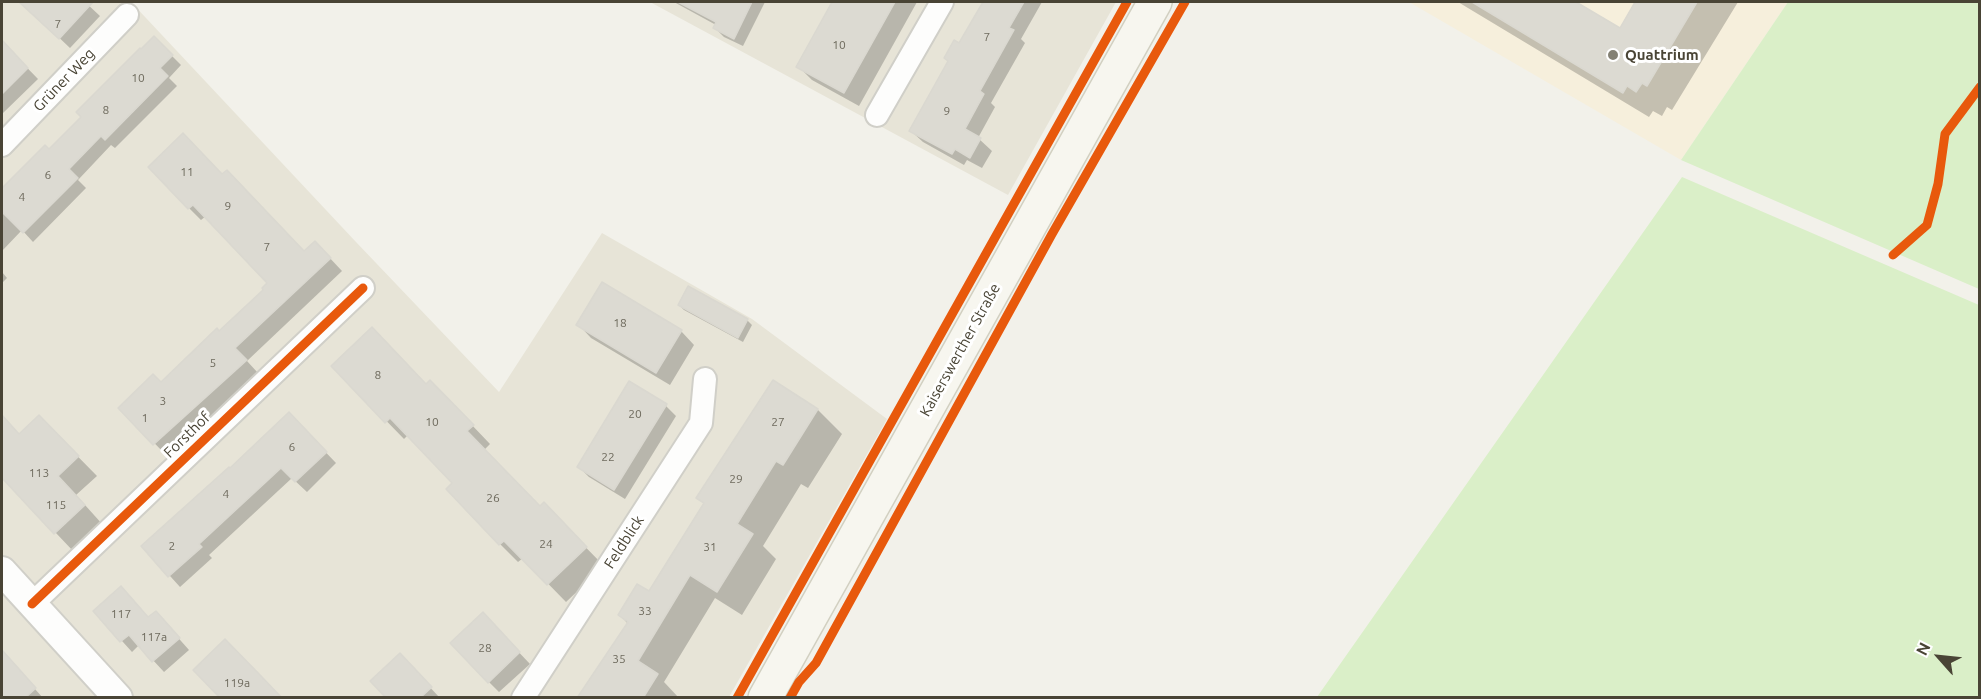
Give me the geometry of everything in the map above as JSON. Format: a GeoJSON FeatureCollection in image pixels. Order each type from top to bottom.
{"type":"FeatureCollection","features":[{"type":"Feature","properties":{"kind":"main road","name":"Kaiserswerther Straße"},"geometry":{"type":"LineString","coordinates":[[765,698],[1155,2]]}},
{"type":"Feature","properties":{"kind":"street"},"geometry":{"type":"LineString","coordinates":[[877,115],[942,2]]}},
{"type":"Feature","properties":{"kind":"street","name":"Grüner Weg"},"geometry":{"type":"LineString","coordinates":[[2,145],[127,15]]}},
{"type":"Feature","properties":{"kind":"street","name":"Forsthof"},"geometry":{"type":"LineString","coordinates":[[32,604],[363,288]]}},
{"type":"Feature","properties":{"kind":"street","name":"Feldblick"},"geometry":{"type":"LineString","coordinates":[[523,698],[701,423],[705,379]]}},
{"type":"Feature","properties":{"kind":"street"},"geometry":{"type":"LineString","coordinates":[[2,571],[114,696]]}},
{"type":"Feature","properties":{"kind":"shaded area"},"geometry":{"type":"Polygon","coordinates":[[[2,2],[131,2],[499,392],[602,233],[752,319],[887,419],[729,697],[2,697],[2,2]]]}},
{"type":"Feature","properties":{"kind":"shaded area"},"geometry":{"type":"Polygon","coordinates":[[[650,2],[1116,2],[1008,195],[650,2]]]}},
{"type":"Feature","properties":{"kind":"shaded area"},"geometry":{"type":"Polygon","coordinates":[[[1409,2],[1788,2],[1681,160],[1409,2]]]}},
{"type":"Feature","properties":{"kind":"green space"},"geometry":{"type":"Polygon","coordinates":[[[1788,2],[1979,2],[1979,289],[1681,160],[1788,2]]]}},
{"type":"Feature","properties":{"kind":"green space"},"geometry":{"type":"Polygon","coordinates":[[[1682,177],[1979,305],[1979,697],[1317,697],[1682,177]]]}},
{"type":"Feature","properties":{"kind":"building"},"geometry":{"type":"Polygon","coordinates":[[[19,2],[93,2],[59,39],[19,2]]]}},
{"type":"Feature","properties":{"kind":"building"},"geometry":{"type":"Polygon","coordinates":[[[678,2],[752,2],[734,39],[713,28],[716,22],[678,2]]]}},
{"type":"Feature","properties":{"kind":"building"},"geometry":{"type":"Polygon","coordinates":[[[832,2],[895,2],[844,93],[796,67],[832,2]]]}},
{"type":"Feature","properties":{"kind":"building"},"geometry":{"type":"Polygon","coordinates":[[[983,2],[1024,2],[1009,28],[1014,30],[980,91],[984,94],[965,129],[981,138],[970,158],[955,149],[952,154],[909,131],[948,61],[944,58],[954,40],[959,43],[983,2]]]}},
{"type":"Feature","properties":{"kind":"building","name":"Quattrium"},"geometry":{"type":"Polygon","coordinates":[[[1472,2],[1576,2],[1620,28],[1635,2],[1697,2],[1647,86],[1642,83],[1636,92],[1627,86],[1623,93],[1472,2]]]}},
{"type":"Feature","properties":{"kind":"building"},"geometry":{"type":"Polygon","coordinates":[[[154,36],[173,55],[160,68],[168,76],[105,140],[101,136],[69,169],[78,178],[23,233],[2,212],[2,188],[45,145],[49,149],[81,117],[76,112],[154,36]]]}},
{"type":"Feature","properties":{"kind":"building"},"geometry":{"type":"Polygon","coordinates":[[[2,40],[28,68],[2,94],[2,40]]]}},
{"type":"Feature","properties":{"kind":"building"},"geometry":{"type":"Polygon","coordinates":[[[183,133],[222,174],[227,170],[304,251],[315,241],[331,258],[235,348],[247,360],[153,445],[118,408],[153,374],[161,382],[217,328],[219,331],[263,290],[262,288],[267,283],[193,205],[188,209],[148,167],[183,133]]]}},
{"type":"Feature","properties":{"kind":"building"},"geometry":{"type":"Polygon","coordinates":[[[602,282],[682,330],[656,373],[576,325],[602,282]]]}},
{"type":"Feature","properties":{"kind":"building"},"geometry":{"type":"Polygon","coordinates":[[[688,286],[748,319],[738,338],[678,305],[688,286]]]}},
{"type":"Feature","properties":{"kind":"building"},"geometry":{"type":"Polygon","coordinates":[[[372,327],[426,384],[430,380],[474,425],[467,431],[540,506],[544,502],[587,547],[547,585],[504,541],[499,545],[446,489],[452,483],[390,418],[385,423],[331,366],[372,327]]]}},
{"type":"Feature","properties":{"kind":"building"},"geometry":{"type":"Polygon","coordinates":[[[773,380],[818,409],[783,465],[776,461],[737,524],[753,534],[717,592],[690,575],[638,661],[658,674],[643,698],[577,698],[628,622],[618,615],[637,584],[649,591],[704,503],[696,498],[773,380]]]}},
{"type":"Feature","properties":{"kind":"building"},"geometry":{"type":"Polygon","coordinates":[[[629,381],[667,404],[614,490],[577,467],[629,381]]]}},
{"type":"Feature","properties":{"kind":"building"},"geometry":{"type":"Polygon","coordinates":[[[289,412],[327,452],[295,482],[281,468],[199,544],[202,547],[168,577],[141,546],[230,468],[289,412]]]}},
{"type":"Feature","properties":{"kind":"building"},"geometry":{"type":"Polygon","coordinates":[[[2,415],[19,434],[39,415],[79,456],[58,476],[85,505],[54,534],[2,478],[2,415]]]}},
{"type":"Feature","properties":{"kind":"building"},"geometry":{"type":"Polygon","coordinates":[[[121,586],[148,617],[156,611],[180,638],[152,662],[129,635],[120,642],[93,611],[121,586]]]}},
{"type":"Feature","properties":{"kind":"building"},"geometry":{"type":"Polygon","coordinates":[[[483,612],[520,652],[488,683],[450,643],[483,612]]]}},
{"type":"Feature","properties":{"kind":"building"},"geometry":{"type":"Polygon","coordinates":[[[225,639],[282,698],[220,698],[193,670],[225,639]]]}},
{"type":"Feature","properties":{"kind":"building"},"geometry":{"type":"Polygon","coordinates":[[[2,650],[36,688],[25,698],[2,698],[2,650]]]}},
{"type":"Feature","properties":{"kind":"building"},"geometry":{"type":"Polygon","coordinates":[[[400,653],[432,687],[420,698],[386,698],[370,681],[400,653]]]}},
{"type":"Feature","properties":{"kind":"cycle path"},"geometry":{"type":"LineString","coordinates":[[737,698],[1127,2]]}},
{"type":"Feature","properties":{"kind":"cycle path"},"geometry":{"type":"LineString","coordinates":[[790,698],[799,682],[816,663],[1052,234],[1185,2]]}},
{"type":"Feature","properties":{"kind":"cycle path"},"geometry":{"type":"LineString","coordinates":[[1893,255],[1927,225],[1938,184],[1945,134],[1980,87]]}},
{"type":"Feature","properties":{"kind":"cycle path"},"geometry":{"type":"LineString","coordinates":[[32,604],[363,288]]}},
{"type":"Feature","properties":{"kind":"place","name":"Quattrium"},"geometry":{"type":"Point","coordinates":[1613,55]}}]}
